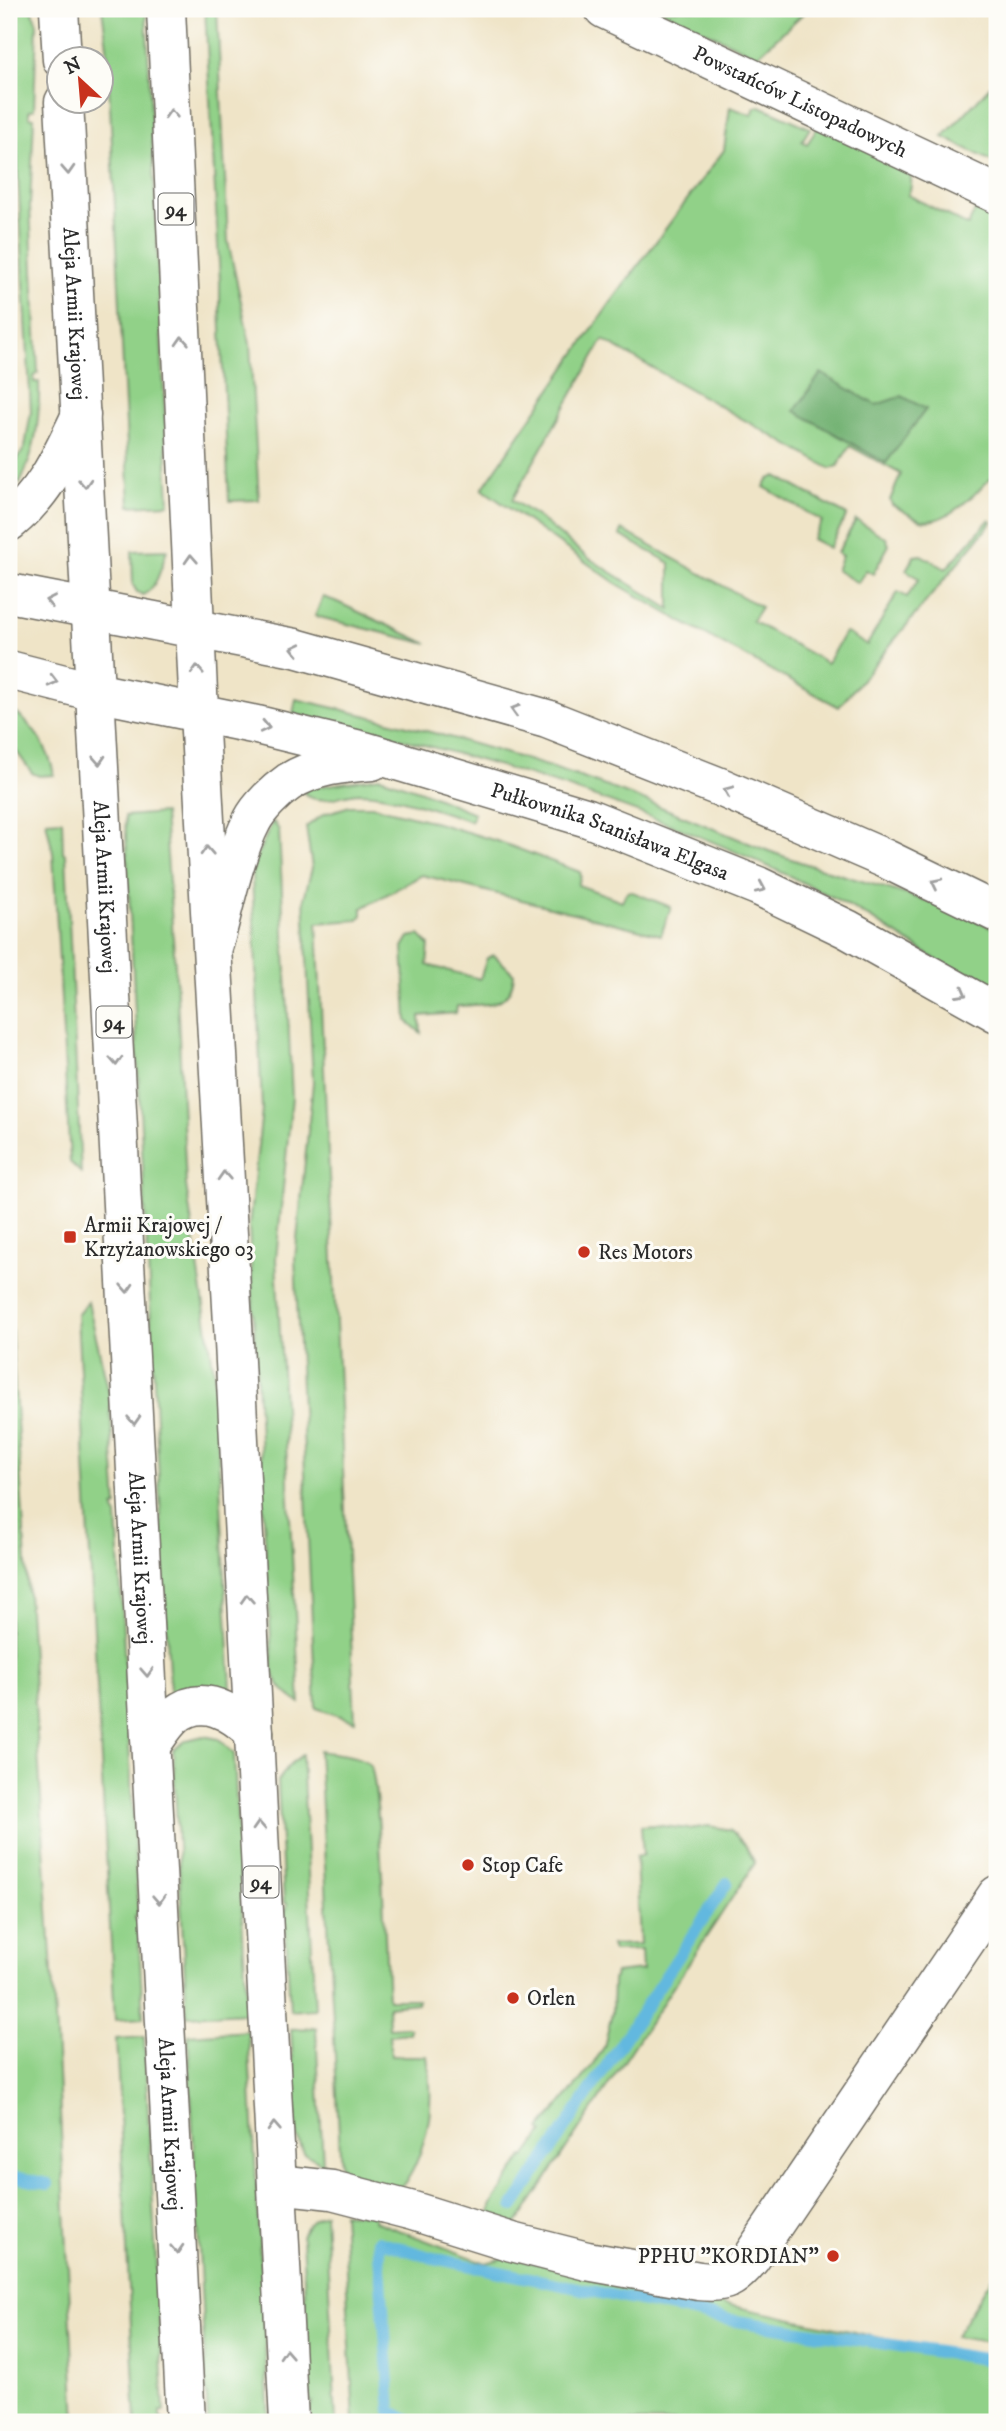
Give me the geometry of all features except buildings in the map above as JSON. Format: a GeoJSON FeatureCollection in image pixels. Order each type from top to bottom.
{"type":"FeatureCollection","features":[{"type":"Feature","properties":{"kind":"main road"},"geometry":{"type":"LineString","coordinates":[[59,9],[61,46]]}},
{"type":"Feature","properties":{"kind":"main road","name":"94"},"geometry":{"type":"LineString","coordinates":[[166,9],[199,713],[289,2422]]}},
{"type":"Feature","properties":{"kind":"main road","name":"Powstańców Listopadowych"},"geometry":{"type":"LineString","coordinates":[[604,9],[997,194]]}},
{"type":"Feature","properties":{"kind":"main road","name":"Aleja Armii Krajowej"},"geometry":{"type":"LineString","coordinates":[[65,116],[186,2422]]}},
{"type":"Feature","properties":{"kind":"main road"},"geometry":{"type":"LineString","coordinates":[[9,522],[53,473],[81,415]]}},
{"type":"Feature","properties":{"kind":"main road"},"geometry":{"type":"LineString","coordinates":[[9,593],[195,627],[318,654],[547,719],[720,787],[886,859],[997,913]]}},
{"type":"Feature","properties":{"kind":"main road"},"geometry":{"type":"LineString","coordinates":[[9,670],[95,692],[199,713]]}},
{"type":"Feature","properties":{"kind":"main road","name":"Pułkownika Stanisława Elgasa"},"geometry":{"type":"LineString","coordinates":[[199,713],[275,729],[391,759],[588,818],[758,886],[847,929],[997,1013]]}},
{"type":"Feature","properties":{"kind":"main road"},"geometry":{"type":"LineString","coordinates":[[212,949],[253,819],[271,797],[289,782],[315,770],[340,764],[391,759]]}},
{"type":"Feature","properties":{"kind":"main road"},"geometry":{"type":"LineString","coordinates":[[151,1745],[173,1716],[200,1704],[220,1708],[240,1719],[254,1732]]}},
{"type":"Feature","properties":{"kind":"main road"},"geometry":{"type":"LineString","coordinates":[[277,2184],[332,2190],[587,2261],[699,2281],[716,2283],[727,2280],[738,2273],[751,2258],[997,1895]]}},
{"type":"Feature","properties":{"kind":"green space"},"geometry":{"type":"Polygon","coordinates":[[[9,9],[32,9],[37,24],[34,109],[29,111],[29,117],[34,118],[30,206],[38,373],[34,382],[39,382],[39,409],[30,458],[20,484],[14,476],[13,467],[25,447],[31,412],[9,9]]]}},
{"type":"Feature","properties":{"kind":"green space"},"geometry":{"type":"Polygon","coordinates":[[[102,9],[146,9],[169,504],[130,506],[110,116],[116,116],[116,46],[107,46],[102,9]]]}},
{"type":"Feature","properties":{"kind":"green space"},"geometry":{"type":"Polygon","coordinates":[[[205,9],[217,9],[228,241],[250,344],[259,500],[229,501],[205,9]]]}},
{"type":"Feature","properties":{"kind":"green space"},"geometry":{"type":"Polygon","coordinates":[[[658,9],[808,9],[757,56],[658,9]]]}},
{"type":"Feature","properties":{"kind":"green space"},"geometry":{"type":"Polygon","coordinates":[[[997,79],[997,164],[943,137],[997,79]]]}},
{"type":"Feature","properties":{"kind":"green space"},"geometry":{"type":"Polygon","coordinates":[[[760,106],[810,128],[802,141],[807,144],[818,127],[907,167],[911,181],[908,195],[968,226],[978,204],[997,213],[997,472],[952,512],[931,521],[921,520],[892,505],[890,500],[901,474],[850,446],[838,466],[831,469],[603,340],[512,500],[538,517],[587,557],[670,609],[670,563],[620,535],[622,530],[761,607],[752,621],[827,663],[845,632],[867,645],[898,592],[907,597],[919,579],[906,570],[914,556],[921,555],[946,569],[989,520],[992,522],[839,707],[614,582],[482,489],[609,305],[724,150],[730,107],[752,115],[755,107],[760,106]]]}},
{"type":"Feature","properties":{"kind":"green space"},"geometry":{"type":"Polygon","coordinates":[[[821,373],[876,405],[902,396],[926,409],[886,463],[795,411],[821,373]]]}},
{"type":"Feature","properties":{"kind":"green space"},"geometry":{"type":"Polygon","coordinates":[[[776,476],[847,515],[829,548],[812,539],[822,521],[764,487],[769,479],[776,476]]]}},
{"type":"Feature","properties":{"kind":"green space"},"geometry":{"type":"Polygon","coordinates":[[[856,520],[886,538],[889,545],[873,574],[866,570],[858,583],[836,570],[842,556],[837,553],[856,520]]]}},
{"type":"Feature","properties":{"kind":"green space"},"geometry":{"type":"Polygon","coordinates":[[[167,550],[152,587],[143,595],[137,592],[133,585],[132,551],[167,550]]]}},
{"type":"Feature","properties":{"kind":"green space"},"geometry":{"type":"Polygon","coordinates":[[[323,597],[335,601],[428,644],[315,616],[323,597]]]}},
{"type":"Feature","properties":{"kind":"green space"},"geometry":{"type":"Polygon","coordinates":[[[296,699],[531,761],[627,794],[790,859],[969,917],[997,930],[997,998],[855,909],[704,838],[570,788],[501,767],[432,747],[293,714],[296,699]]]}},
{"type":"Feature","properties":{"kind":"green space"},"geometry":{"type":"Polygon","coordinates":[[[9,707],[38,737],[48,755],[54,775],[39,776],[32,773],[9,741],[9,707]]]}},
{"type":"Feature","properties":{"kind":"green space"},"geometry":{"type":"Polygon","coordinates":[[[380,777],[474,813],[471,821],[386,796],[359,793],[322,800],[309,797],[303,792],[310,788],[380,777]]]}},
{"type":"Feature","properties":{"kind":"green space"},"geometry":{"type":"Polygon","coordinates":[[[350,806],[372,806],[500,842],[580,872],[578,885],[622,901],[630,891],[671,907],[661,935],[422,875],[362,908],[362,915],[358,920],[317,923],[355,1721],[316,1708],[295,1259],[313,1082],[304,898],[312,868],[306,827],[324,814],[350,806]]]}},
{"type":"Feature","properties":{"kind":"green space"},"geometry":{"type":"Polygon","coordinates":[[[164,813],[177,994],[186,1185],[214,1372],[231,1689],[230,1693],[172,1696],[125,816],[164,813]]]}},
{"type":"Feature","properties":{"kind":"green space"},"geometry":{"type":"Polygon","coordinates":[[[62,820],[63,852],[66,855],[81,1173],[70,1162],[53,853],[46,821],[62,820]]]}},
{"type":"Feature","properties":{"kind":"green space"},"geometry":{"type":"Polygon","coordinates":[[[273,821],[279,830],[292,1097],[276,1259],[300,1703],[284,1690],[273,1673],[262,1487],[265,1478],[262,1477],[249,1226],[262,1110],[252,874],[255,860],[273,821]]]}},
{"type":"Feature","properties":{"kind":"green space"},"geometry":{"type":"Polygon","coordinates":[[[419,935],[429,945],[427,965],[480,979],[487,958],[494,955],[514,974],[508,993],[495,1002],[457,1006],[456,1013],[420,1016],[421,1033],[407,1021],[403,947],[409,937],[419,935]]]}},
{"type":"Feature","properties":{"kind":"green space"},"geometry":{"type":"Polygon","coordinates":[[[9,1295],[56,2035],[76,2422],[9,2422],[9,1295]]]}},
{"type":"Feature","properties":{"kind":"green space"},"geometry":{"type":"Polygon","coordinates":[[[88,1302],[109,1393],[138,1915],[135,1915],[135,1919],[138,1923],[143,2018],[115,2020],[77,1315],[88,1302]]]}},
{"type":"Feature","properties":{"kind":"green space"},"geometry":{"type":"Polygon","coordinates":[[[203,1736],[219,1739],[234,1754],[247,2013],[187,2016],[173,1750],[187,1740],[203,1736]]]}},
{"type":"Feature","properties":{"kind":"green space"},"geometry":{"type":"Polygon","coordinates":[[[319,1751],[353,1757],[370,1765],[374,1777],[380,1836],[388,1999],[418,1999],[417,2003],[388,2006],[389,2028],[410,2029],[409,2033],[389,2035],[391,2056],[427,2056],[430,2081],[425,2138],[411,2174],[398,2189],[341,2172],[319,1751]]]}},
{"type":"Feature","properties":{"kind":"green space"},"geometry":{"type":"Polygon","coordinates":[[[302,1755],[315,2009],[290,2011],[285,1912],[287,1903],[284,1903],[278,1781],[290,1764],[302,1755]]]}},
{"type":"Feature","properties":{"kind":"green space"},"geometry":{"type":"Polygon","coordinates":[[[641,1826],[689,1829],[709,1826],[731,1830],[745,1845],[755,1863],[516,2225],[490,2218],[491,2206],[523,2156],[525,2157],[543,2132],[540,2130],[604,2047],[612,2013],[615,1973],[642,1970],[641,1950],[613,1951],[611,1945],[640,1944],[636,1857],[643,1855],[641,1826]]]}},
{"type":"Feature","properties":{"kind":"green space"},"geometry":{"type":"Polygon","coordinates":[[[316,2028],[323,2164],[304,2153],[297,2137],[291,2029],[316,2028]]]}},
{"type":"Feature","properties":{"kind":"green space"},"geometry":{"type":"Polygon","coordinates":[[[248,2031],[269,2422],[208,2422],[188,2035],[248,2031]]]}},
{"type":"Feature","properties":{"kind":"green space"},"geometry":{"type":"Polygon","coordinates":[[[144,2037],[164,2411],[160,2411],[160,2417],[165,2422],[136,2422],[116,2039],[144,2037]]]}},
{"type":"Feature","properties":{"kind":"green space"},"geometry":{"type":"Polygon","coordinates":[[[343,2213],[374,2215],[374,2221],[486,2263],[507,2257],[997,2363],[997,2422],[354,2422],[343,2213]]]}},
{"type":"Feature","properties":{"kind":"green space"},"geometry":{"type":"Polygon","coordinates":[[[325,2214],[336,2422],[311,2422],[310,2410],[313,2402],[310,2401],[302,2236],[310,2222],[325,2214]]]}},
{"type":"Feature","properties":{"kind":"green space"},"geometry":{"type":"Polygon","coordinates":[[[997,2269],[997,2343],[955,2337],[997,2269]]]}},
{"type":"Feature","properties":{"kind":"waterway"},"geometry":{"type":"LineString","coordinates":[[514,2206],[727,1883]]}},
{"type":"Feature","properties":{"kind":"waterway"},"geometry":{"type":"LineString","coordinates":[[9,2176],[48,2184]]}},
{"type":"Feature","properties":{"kind":"waterway"},"geometry":{"type":"LineString","coordinates":[[411,2422],[391,2411],[378,2241],[433,2258],[730,2320],[997,2361]]}},
{"type":"Feature","properties":{"kind":"place","name":"Armii Krajowej / Krzyżanowskiego 03"},"geometry":{"type":"Point","coordinates":[70,1237]}},
{"type":"Feature","properties":{"kind":"place","name":"Res Motors"},"geometry":{"type":"Point","coordinates":[584,1252]}},
{"type":"Feature","properties":{"kind":"place","name":"Stop Cafe"},"geometry":{"type":"Point","coordinates":[468,1865]}},
{"type":"Feature","properties":{"kind":"place","name":"Orlen"},"geometry":{"type":"Point","coordinates":[513,1998]}},
{"type":"Feature","properties":{"kind":"place","name":"PPHU \"KORDIAN\""},"geometry":{"type":"Point","coordinates":[833,2256]}}]}
